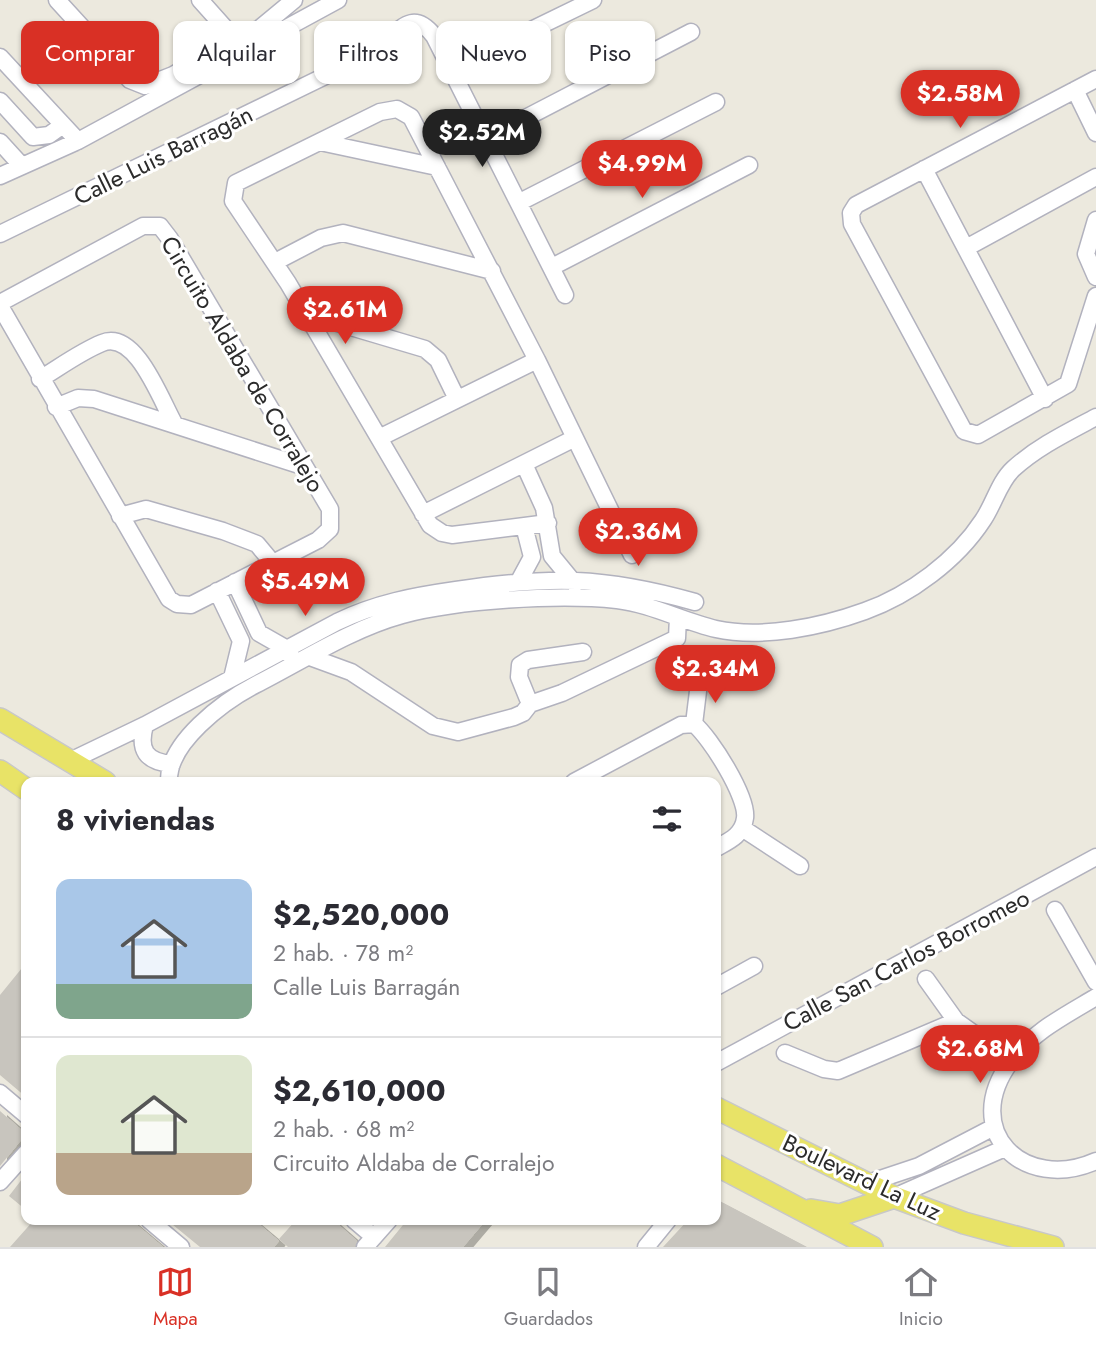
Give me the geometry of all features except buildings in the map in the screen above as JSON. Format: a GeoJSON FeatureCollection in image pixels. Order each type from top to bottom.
{"type":"FeatureCollection","features":[{"type":"Feature","properties":{"kind":"main road"},"geometry":{"type":"LineString","coordinates":[[0,719],[96,777]]}},
{"type":"Feature","properties":{"kind":"main road"},"geometry":{"type":"LineString","coordinates":[[0,771],[21,786]]}},
{"type":"Feature","properties":{"kind":"main road","name":"Boulevard La Luz"},"geometry":{"type":"LineString","coordinates":[[721,1111],[894,1197],[964,1223],[1053,1247]]}},
{"type":"Feature","properties":{"kind":"main road"},"geometry":{"type":"LineString","coordinates":[[721,1168],[792,1206],[849,1242],[872,1247]]}},
{"type":"Feature","properties":{"kind":"main road"},"geometry":{"type":"LineString","coordinates":[[849,1242],[868,1195],[865,1184]]}},
{"type":"Feature","properties":{"kind":"main road"},"geometry":{"type":"LineString","coordinates":[[792,1206],[840,1215],[894,1197]]}},
{"type":"Feature","properties":{"kind":"street"},"geometry":{"type":"LineString","coordinates":[[57,0],[130,80],[145,86],[173,75]]}},
{"type":"Feature","properties":{"kind":"street"},"geometry":{"type":"LineString","coordinates":[[200,0],[219,21]]}},
{"type":"Feature","properties":{"kind":"street"},"geometry":{"type":"LineString","coordinates":[[269,21],[294,0]]}},
{"type":"Feature","properties":{"kind":"street"},"geometry":{"type":"LineString","coordinates":[[0,177],[21,165],[79,141],[338,0]]}},
{"type":"Feature","properties":{"kind":"street"},"geometry":{"type":"LineString","coordinates":[[550,21],[593,0]]}},
{"type":"Feature","properties":{"kind":"street","name":"Calle Luis Barragán"},"geometry":{"type":"LineString","coordinates":[[0,234],[356,61],[381,46],[406,24],[418,23],[428,29],[436,45]]}},
{"type":"Feature","properties":{"kind":"street"},"geometry":{"type":"LineString","coordinates":[[487,138],[691,32]]}},
{"type":"Feature","properties":{"kind":"street"},"geometry":{"type":"LineString","coordinates":[[0,57],[79,141]]}},
{"type":"Feature","properties":{"kind":"street"},"geometry":{"type":"LineString","coordinates":[[1096,79],[856,205],[851,213],[852,224],[964,431],[978,435],[1068,384],[1096,296]]}},
{"type":"Feature","properties":{"kind":"street","name":"Calle Luis Barragán"},"geometry":{"type":"LineString","coordinates":[[457,84],[520,202],[565,295]]}},
{"type":"Feature","properties":{"kind":"street"},"geometry":{"type":"LineString","coordinates":[[1075,90],[1096,133]]}},
{"type":"Feature","properties":{"kind":"street"},"geometry":{"type":"LineString","coordinates":[[0,102],[33,137],[49,135],[63,125]]}},
{"type":"Feature","properties":{"kind":"street"},"geometry":{"type":"LineString","coordinates":[[520,202],[716,102]]}},
{"type":"Feature","properties":{"kind":"street"},"geometry":{"type":"LineString","coordinates":[[548,523],[452,535],[435,530],[423,514],[275,262],[233,201],[232,192],[236,183],[380,112],[397,109],[411,117],[537,360],[632,555]]}},
{"type":"Feature","properties":{"kind":"street"},"geometry":{"type":"LineString","coordinates":[[0,142],[21,165]]}},
{"type":"Feature","properties":{"kind":"street"},"geometry":{"type":"LineString","coordinates":[[320,142],[437,167]]}},
{"type":"Feature","properties":{"kind":"street"},"geometry":{"type":"LineString","coordinates":[[552,267],[749,165]]}},
{"type":"Feature","properties":{"kind":"street"},"geometry":{"type":"LineString","coordinates":[[924,169],[1045,399]]}},
{"type":"Feature","properties":{"kind":"street"},"geometry":{"type":"LineString","coordinates":[[966,248],[1096,177]]}},
{"type":"Feature","properties":{"kind":"street"},"geometry":{"type":"LineString","coordinates":[[1096,220],[1086,254],[1096,277]]}},
{"type":"Feature","properties":{"kind":"street","name":"Circuito Aldaba de Corralejo"},"geometry":{"type":"LineString","coordinates":[[143,226],[160,226],[330,509],[330,529],[317,540],[191,605],[177,604],[169,599],[40,379],[0,305],[143,226]]}},
{"type":"Feature","properties":{"kind":"street"},"geometry":{"type":"LineString","coordinates":[[275,262],[321,238],[343,233],[492,271]]}},
{"type":"Feature","properties":{"kind":"street"},"geometry":{"type":"LineString","coordinates":[[311,323],[334,322],[425,349],[438,360],[457,399]]}},
{"type":"Feature","properties":{"kind":"street"},"geometry":{"type":"LineString","coordinates":[[40,379],[101,343],[118,341],[133,350],[175,425]]}},
{"type":"Feature","properties":{"kind":"street"},"geometry":{"type":"LineString","coordinates":[[379,438],[537,360]]}},
{"type":"Feature","properties":{"kind":"street"},"geometry":{"type":"LineString","coordinates":[[57,407],[72,399],[88,397],[302,466]]}},
{"type":"Feature","properties":{"kind":"street"},"geometry":{"type":"LineString","coordinates":[[170,777],[172,764],[213,711],[232,697],[310,657],[402,615],[521,600],[582,598],[620,600],[716,628],[764,631],[813,624],[866,611],[919,584],[958,551],[976,531],[1012,470],[1096,417]]}},
{"type":"Feature","properties":{"kind":"street"},"geometry":{"type":"LineString","coordinates":[[423,514],[575,438]]}},
{"type":"Feature","properties":{"kind":"street"},"geometry":{"type":"LineString","coordinates":[[524,464],[548,523],[552,556],[573,579],[582,598]]}},
{"type":"Feature","properties":{"kind":"street"},"geometry":{"type":"LineString","coordinates":[[120,516],[130,511],[146,509],[223,531],[257,544],[272,562]]}},
{"type":"Feature","properties":{"kind":"street"},"geometry":{"type":"LineString","coordinates":[[519,580],[531,557],[524,526]]}},
{"type":"Feature","properties":{"kind":"street"},"geometry":{"type":"LineString","coordinates":[[531,557],[552,556]]}},
{"type":"Feature","properties":{"kind":"street"},"geometry":{"type":"LineString","coordinates":[[68,762],[145,725],[366,608],[399,599],[519,580],[573,579],[625,584],[695,602]]}},
{"type":"Feature","properties":{"kind":"street"},"geometry":{"type":"LineString","coordinates":[[235,582],[259,633],[287,649],[294,665]]}},
{"type":"Feature","properties":{"kind":"street"},"geometry":{"type":"LineString","coordinates":[[217,592],[241,641],[232,678]]}},
{"type":"Feature","properties":{"kind":"street"},"geometry":{"type":"LineString","coordinates":[[310,657],[351,672],[445,731],[458,732],[514,718],[523,713],[530,704],[562,693],[677,638],[678,617]]}},
{"type":"Feature","properties":{"kind":"street"},"geometry":{"type":"LineString","coordinates":[[241,641],[259,633]]}},
{"type":"Feature","properties":{"kind":"street"},"geometry":{"type":"LineString","coordinates":[[530,704],[519,677],[520,665],[528,660],[583,652]]}},
{"type":"Feature","properties":{"kind":"street"},"geometry":{"type":"LineString","coordinates":[[694,724],[699,683]]}},
{"type":"Feature","properties":{"kind":"street"},"geometry":{"type":"LineString","coordinates":[[583,777],[681,725],[694,724],[705,733],[744,802],[745,817],[742,828],[733,839],[721,845]]}},
{"type":"Feature","properties":{"kind":"street"},"geometry":{"type":"LineString","coordinates":[[145,725],[141,745],[143,752],[155,762],[172,764]]}},
{"type":"Feature","properties":{"kind":"street"},"geometry":{"type":"LineString","coordinates":[[742,828],[800,866]]}},
{"type":"Feature","properties":{"kind":"street","name":"Calle San Carlos Borromeo"},"geometry":{"type":"LineString","coordinates":[[721,1060],[1096,857]]}},
{"type":"Feature","properties":{"kind":"street"},"geometry":{"type":"LineString","coordinates":[[1055,910],[1096,982]]}},
{"type":"Feature","properties":{"kind":"street"},"geometry":{"type":"LineString","coordinates":[[721,984],[754,966]]}},
{"type":"Feature","properties":{"kind":"street"},"geometry":{"type":"LineString","coordinates":[[926,979],[956,1021],[1011,1060]]}},
{"type":"Feature","properties":{"kind":"street"},"geometry":{"type":"LineString","coordinates":[[1096,997],[1048,1026],[1011,1060],[997,1091],[992,1111],[992,1128],[1005,1148],[1029,1163],[1056,1170],[1074,1169],[1096,1161]]}},
{"type":"Feature","properties":{"kind":"street"},"geometry":{"type":"LineString","coordinates":[[785,1053],[824,1069],[838,1071],[956,1021]]}},
{"type":"Feature","properties":{"kind":"street"},"geometry":{"type":"LineString","coordinates":[[0,1093],[21,1111]]}},
{"type":"Feature","properties":{"kind":"street"},"geometry":{"type":"LineString","coordinates":[[865,1184],[919,1166],[992,1128]]}},
{"type":"Feature","properties":{"kind":"street"},"geometry":{"type":"LineString","coordinates":[[894,1197],[1005,1148]]}},
{"type":"Feature","properties":{"kind":"street"},"geometry":{"type":"LineString","coordinates":[[0,1182],[21,1159]]}},
{"type":"Feature","properties":{"kind":"street"},"geometry":{"type":"LineString","coordinates":[[919,1166],[927,1181]]}},
{"type":"Feature","properties":{"kind":"street"},"geometry":{"type":"LineString","coordinates":[[155,1225],[181,1247]]}},
{"type":"Feature","properties":{"kind":"street"},"geometry":{"type":"LineString","coordinates":[[358,1225],[370,1242],[385,1225]]}},
{"type":"Feature","properties":{"kind":"street"},"geometry":{"type":"LineString","coordinates":[[646,1247],[664,1225]]}}]}
